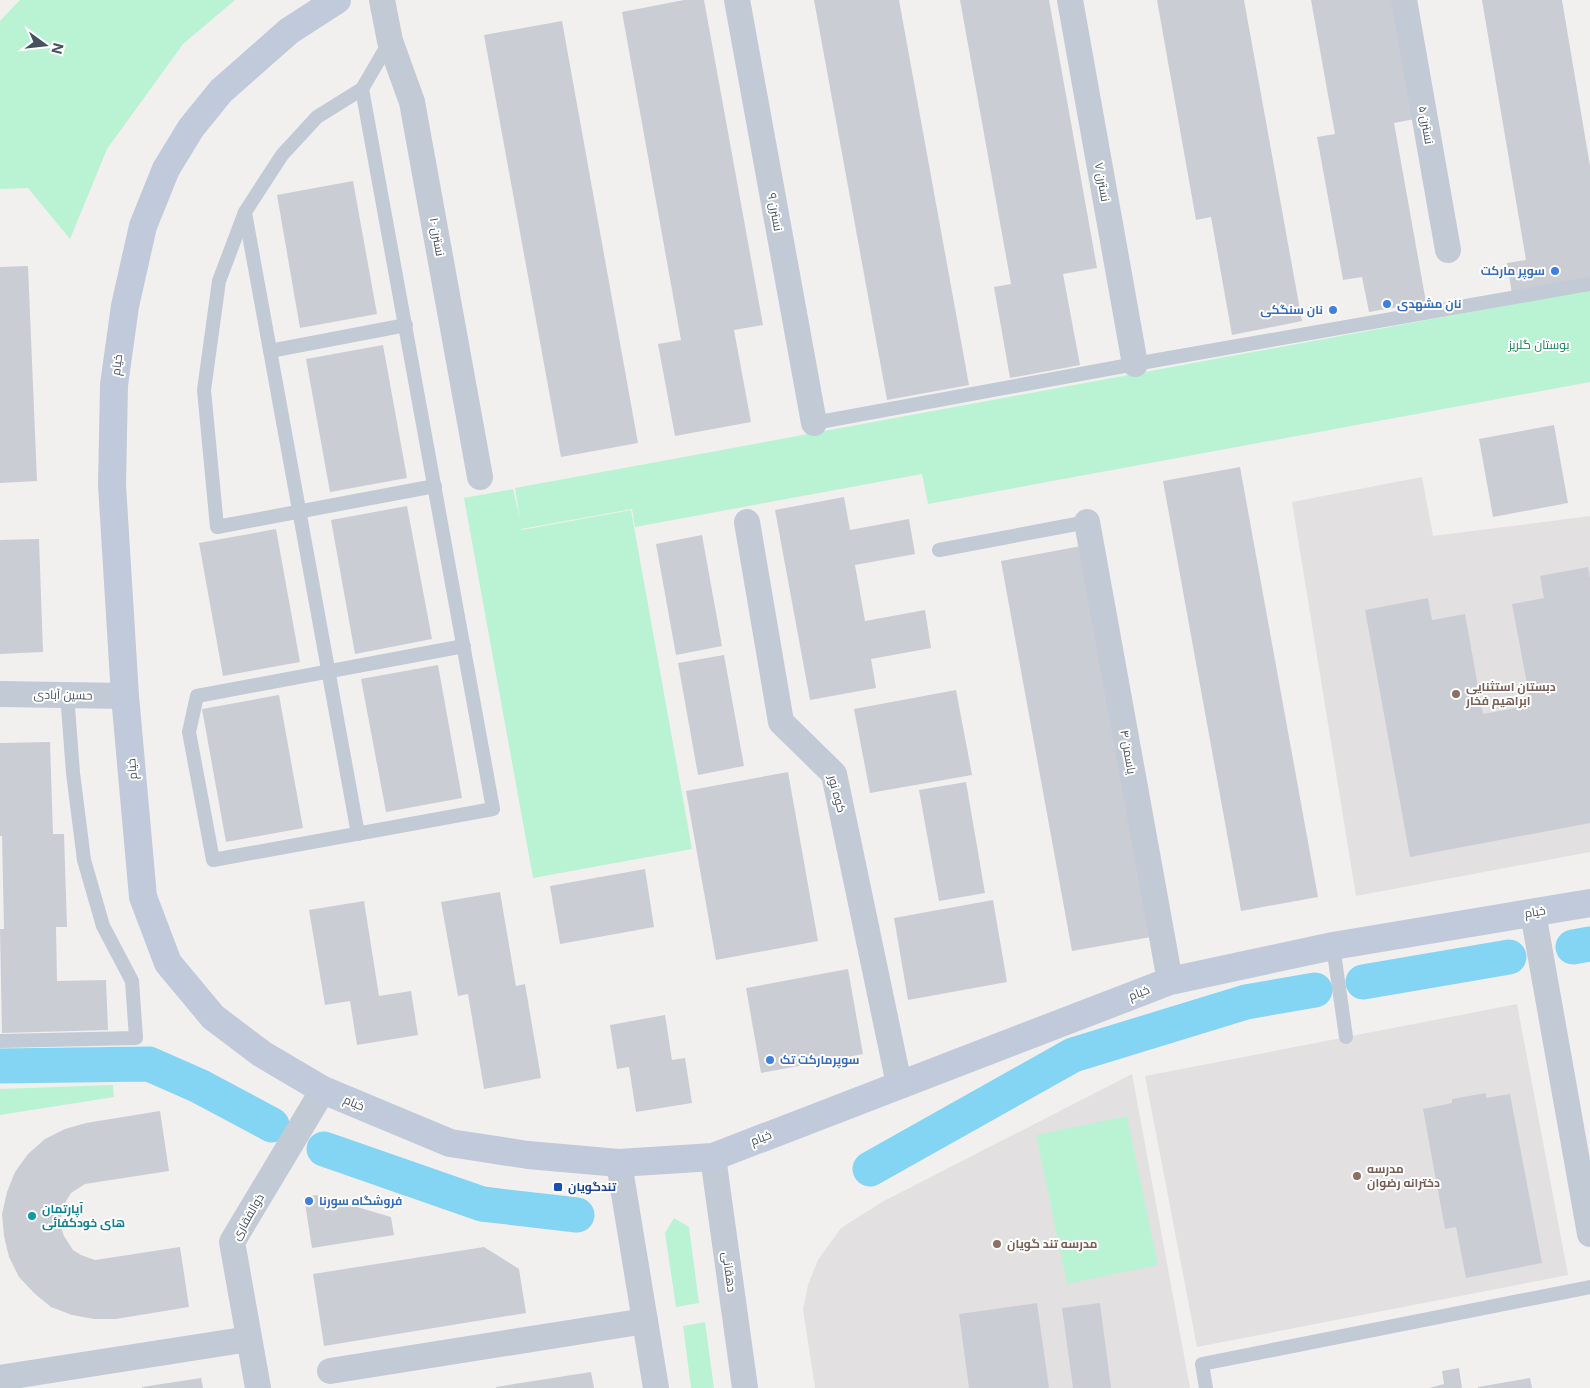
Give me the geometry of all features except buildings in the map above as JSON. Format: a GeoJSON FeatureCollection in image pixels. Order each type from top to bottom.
{"type":"FeatureCollection","features":[{"type":"Feature","properties":{"kind":"street","name":"خیام"},"geometry":{"type":"LineString","coordinates":[[336,0],[289,31],[221,91],[191,128],[166,169],[143,226],[125,306],[114,385],[112,485],[125,696],[143,897],[168,963],[213,1017],[262,1054],[324,1090],[450,1143],[619,1164],[713,1157],[1170,981],[1334,946],[1590,903]]}},
{"type":"Feature","properties":{"kind":"street","name":"نسترن ۱۰"},"geometry":{"type":"LineString","coordinates":[[382,0],[390,41],[412,102],[480,477]]}},
{"type":"Feature","properties":{"kind":"street","name":"نسترن ۹"},"geometry":{"type":"LineString","coordinates":[[737,0],[814,423]]}},
{"type":"Feature","properties":{"kind":"street","name":"نسترن ۷"},"geometry":{"type":"LineString","coordinates":[[1070,0],[1135,364]]}},
{"type":"Feature","properties":{"kind":"street","name":"نسترن ۵"},"geometry":{"type":"LineString","coordinates":[[1404,0],[1448,250]]}},
{"type":"Feature","properties":{"kind":"street","name":"کوه نور"},"geometry":{"type":"LineString","coordinates":[[747,522],[781,722],[834,774],[899,1084]]}},
{"type":"Feature","properties":{"kind":"street","name":"یاسمن ۴"},"geometry":{"type":"LineString","coordinates":[[1087,522],[1170,981]]}},
{"type":"Feature","properties":{"kind":"street","name":"حسین آبادی"},"geometry":{"type":"LineString","coordinates":[[0,694],[125,696]]}},
{"type":"Feature","properties":{"kind":"street"},"geometry":{"type":"LineString","coordinates":[[1533,913],[1590,1234]]}},
{"type":"Feature","properties":{"kind":"street","name":"ذوالفقاری"},"geometry":{"type":"LineString","coordinates":[[258,1388],[232,1242],[324,1090]]}},
{"type":"Feature","properties":{"kind":"street","name":"دهقانی"},"geometry":{"type":"LineString","coordinates":[[713,1157],[745,1388]]}},
{"type":"Feature","properties":{"kind":"street"},"geometry":{"type":"LineString","coordinates":[[619,1164],[656,1388]]}},
{"type":"Feature","properties":{"kind":"street"},"geometry":{"type":"LineString","coordinates":[[330,1371],[645,1321]]}},
{"type":"Feature","properties":{"kind":"street"},"geometry":{"type":"LineString","coordinates":[[0,1378],[249,1339]]}},
{"type":"Feature","properties":{"kind":"lane"},"geometry":{"type":"LineString","coordinates":[[390,41],[362,89],[317,117],[282,155],[245,212],[219,282],[204,390],[217,527],[435,486]]}},
{"type":"Feature","properties":{"kind":"lane"},"geometry":{"type":"LineString","coordinates":[[362,89],[494,809],[213,860],[189,732],[197,696],[464,646]]}},
{"type":"Feature","properties":{"kind":"lane"},"geometry":{"type":"LineString","coordinates":[[245,212],[358,834]]}},
{"type":"Feature","properties":{"kind":"lane"},"geometry":{"type":"LineString","coordinates":[[814,423],[1590,284]]}},
{"type":"Feature","properties":{"kind":"lane"},"geometry":{"type":"LineString","coordinates":[[270,351],[406,325]]}},
{"type":"Feature","properties":{"kind":"lane"},"geometry":{"type":"LineString","coordinates":[[939,550],[1087,522]]}},
{"type":"Feature","properties":{"kind":"lane"},"geometry":{"type":"LineString","coordinates":[[0,1042],[136,1038],[132,981],[103,926],[84,860],[73,773],[67,694]]}},
{"type":"Feature","properties":{"kind":"lane"},"geometry":{"type":"LineString","coordinates":[[1334,946],[1346,1037]]}},
{"type":"Feature","properties":{"kind":"lane"},"geometry":{"type":"LineString","coordinates":[[1206,1388],[1202,1364],[1590,1287]]}},
{"type":"Feature","properties":{"kind":"shaded area","name":"دبستان استثنایی ابراهیم فخار"},"geometry":{"type":"Polygon","coordinates":[[[1422,477],[1433,536],[1590,516],[1590,852],[1356,896],[1292,502],[1422,477]]]}},
{"type":"Feature","properties":{"kind":"shaded area","name":"مدرسه دخترانه رضوان"},"geometry":{"type":"Polygon","coordinates":[[[1517,1004],[1568,1275],[1197,1347],[1145,1076],[1517,1004]]]}},
{"type":"Feature","properties":{"kind":"shaded area","name":"مدرسه تند گویان"},"geometry":{"type":"Polygon","coordinates":[[[1132,1074],[1190,1388],[815,1388],[803,1309],[808,1285],[818,1260],[841,1228],[882,1202],[1132,1074]]]}},
{"type":"Feature","properties":{"kind":"green space"},"geometry":{"type":"Polygon","coordinates":[[[20,0],[235,0],[183,44],[107,149],[70,239],[28,188],[0,189],[0,21],[20,0]]]}},
{"type":"Feature","properties":{"kind":"green space","name":"بوستان گلریز"},"geometry":{"type":"Polygon","coordinates":[[[1590,290],[1590,382],[928,504],[922,474],[635,527],[632,509],[521,529],[631,510],[692,849],[533,878],[464,498],[513,489],[520,519],[515,488],[1590,290]]]}},
{"type":"Feature","properties":{"kind":"green space"},"geometry":{"type":"Polygon","coordinates":[[[113,1085],[114,1097],[0,1115],[0,1089],[113,1085]]]}},
{"type":"Feature","properties":{"kind":"green space"},"geometry":{"type":"Polygon","coordinates":[[[1127,1116],[1158,1265],[1067,1284],[1036,1135],[1127,1116]]]}},
{"type":"Feature","properties":{"kind":"green space"},"geometry":{"type":"Polygon","coordinates":[[[674,1218],[689,1227],[699,1303],[676,1307],[665,1233],[674,1218]]]}},
{"type":"Feature","properties":{"kind":"green space"},"geometry":{"type":"Polygon","coordinates":[[[705,1322],[714,1388],[691,1388],[683,1326],[705,1322]]]}},
{"type":"Feature","properties":{"kind":"waterway"},"geometry":{"type":"LineString","coordinates":[[1573,947],[1590,944]]}},
{"type":"Feature","properties":{"kind":"waterway"},"geometry":{"type":"LineString","coordinates":[[1363,982],[1509,957]]}},
{"type":"Feature","properties":{"kind":"waterway"},"geometry":{"type":"LineString","coordinates":[[870,1169],[1073,1055],[1246,1002],[1315,990]]}},
{"type":"Feature","properties":{"kind":"waterway"},"geometry":{"type":"LineString","coordinates":[[0,1066],[149,1064],[199,1086],[272,1125]]}},
{"type":"Feature","properties":{"kind":"waterway"},"geometry":{"type":"LineString","coordinates":[[324,1149],[482,1204],[577,1215]]}},
{"type":"Feature","properties":{"kind":"place","name":"سوپر مارکت"},"geometry":{"type":"Point","coordinates":[1555,271]}},
{"type":"Feature","properties":{"kind":"place","name":"نان مشهدی"},"geometry":{"type":"Point","coordinates":[1387,304]}},
{"type":"Feature","properties":{"kind":"place","name":"نان سنگکی"},"geometry":{"type":"Point","coordinates":[1333,310]}},
{"type":"Feature","properties":{"kind":"place","name":"دبستان استثنایی ابراهیم فخار"},"geometry":{"type":"Point","coordinates":[1456,694]}},
{"type":"Feature","properties":{"kind":"place","name":"سوپرمارکت تک"},"geometry":{"type":"Point","coordinates":[770,1060]}},
{"type":"Feature","properties":{"kind":"place","name":"مدرسه دخترانه رضوان"},"geometry":{"type":"Point","coordinates":[1357,1176]}},
{"type":"Feature","properties":{"kind":"place","name":"تندگویان"},"geometry":{"type":"Point","coordinates":[558,1187]}},
{"type":"Feature","properties":{"kind":"place","name":"فروشگاه سورنا"},"geometry":{"type":"Point","coordinates":[309,1201]}},
{"type":"Feature","properties":{"kind":"place","name":"آپارتمان های خودکفائی"},"geometry":{"type":"Point","coordinates":[32,1216]}},
{"type":"Feature","properties":{"kind":"place","name":"مدرسه تند گویان"},"geometry":{"type":"Point","coordinates":[997,1244]}}]}
